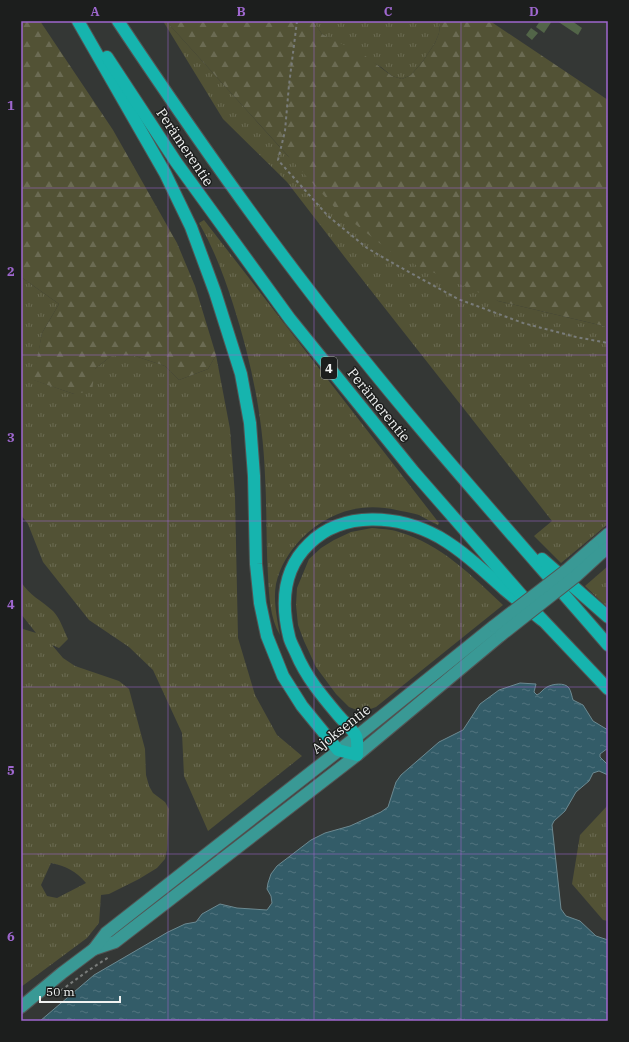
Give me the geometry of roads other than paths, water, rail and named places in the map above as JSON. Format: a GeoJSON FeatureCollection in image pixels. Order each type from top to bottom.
{"type":"FeatureCollection","features":[{"type":"Feature","properties":{"kind":"highway"},"geometry":{"type":"LineString","coordinates":[[78,21],[165,173],[191,227],[215,292],[241,374],[250,423],[254,476],[256,564],[260,604],[267,636],[283,676],[302,706],[338,750],[357,754],[356,737],[314,687],[302,668],[289,638],[284,608],[287,580],[299,555],[317,536],[346,522],[365,519],[384,519],[421,529],[438,537],[456,549],[542,620]]}},
{"type":"Feature","properties":{"kind":"highway","name":"Perämerentie"},"geometry":{"type":"LineString","coordinates":[[83,21],[176,162],[290,319],[413,471],[542,620],[608,689]]}},
{"type":"Feature","properties":{"kind":"highway","name":"Perämerentie"},"geometry":{"type":"LineString","coordinates":[[118,21],[214,162],[305,286],[407,413],[608,645]]}},
{"type":"Feature","properties":{"kind":"highway"},"geometry":{"type":"LineString","coordinates":[[507,528],[608,617]]}},
{"type":"Feature","properties":{"kind":"main road","name":"Ajoksentie"},"geometry":{"type":"LineString","coordinates":[[94,949],[115,942],[357,754],[568,569],[600,550],[608,534]]}},
{"type":"Feature","properties":{"kind":"main road","name":"Ajoksentie"},"geometry":{"type":"LineString","coordinates":[[21,1007],[94,949],[106,933],[338,750],[497,630]]}},
{"type":"Feature","properties":{"kind":"water"},"geometry":{"type":"Polygon","coordinates":[[[520,683],[536,684],[534,692],[537,695],[552,685],[562,684],[567,686],[573,700],[583,705],[593,721],[608,730],[608,748],[600,754],[600,757],[608,765],[608,775],[599,771],[593,773],[589,781],[576,792],[565,811],[554,821],[552,825],[561,909],[566,916],[580,921],[596,936],[608,940],[608,1021],[40,1021],[94,975],[168,932],[185,924],[196,922],[202,914],[220,904],[237,908],[267,910],[272,903],[271,896],[267,889],[268,883],[271,874],[277,866],[311,840],[325,833],[350,826],[381,812],[388,807],[396,782],[401,775],[439,742],[463,730],[480,704],[499,690],[520,683]]]}}]}
